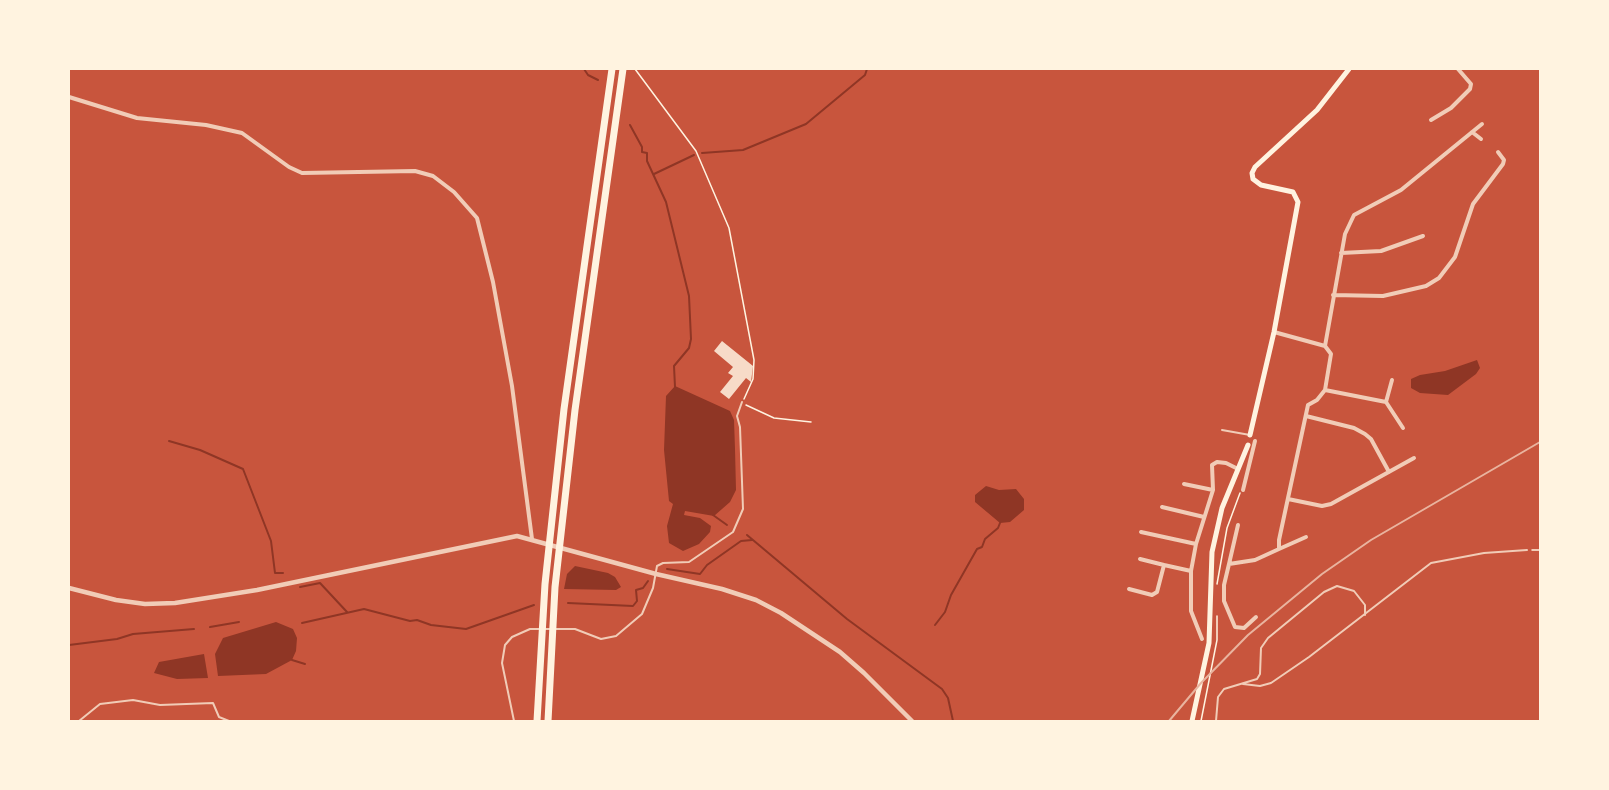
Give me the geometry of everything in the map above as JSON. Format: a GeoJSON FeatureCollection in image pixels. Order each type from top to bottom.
{"type":"FeatureCollection","features":[{"type":"Feature","properties":{"kind":"highway"},"geometry":{"type":"LineString","coordinates":[[537,721],[538,680],[557,471],[612,69]]}},
{"type":"Feature","properties":{"kind":"highway"},"geometry":{"type":"LineString","coordinates":[[548,721],[549,681],[568,473],[623,69]]}},
{"type":"Feature","properties":{"kind":"main road"},"geometry":{"type":"LineString","coordinates":[[1250,435],[1274,332],[1298,202],[1293,192],[1261,185],[1253,179],[1252,173],[1255,167],[1317,110],[1349,69]]}},
{"type":"Feature","properties":{"kind":"main road"},"geometry":{"type":"LineString","coordinates":[[1192,721],[1209,643],[1212,552],[1222,508],[1248,445]]}},
{"type":"Feature","properties":{"kind":"street"},"geometry":{"type":"LineString","coordinates":[[1431,120],[1451,108],[1470,89],[1471,84],[1458,69]]}},
{"type":"Feature","properties":{"kind":"street"},"geometry":{"type":"LineString","coordinates":[[69,97],[137,118],[206,125],[242,133],[295,171],[415,171],[433,176],[454,192],[477,218],[493,282],[512,386],[532,539]]}},
{"type":"Feature","properties":{"kind":"street"},"geometry":{"type":"LineString","coordinates":[[1280,549],[1279,540],[1308,405],[1317,400],[1325,390],[1330,354],[1325,346],[1333,295],[1345,234],[1354,215],[1401,190],[1482,124]]}},
{"type":"Feature","properties":{"kind":"street"},"geometry":{"type":"LineString","coordinates":[[1472,132],[1481,139]]}},
{"type":"Feature","properties":{"kind":"street"},"geometry":{"type":"LineString","coordinates":[[1333,295],[1383,296],[1426,286],[1439,278],[1455,257],[1473,204],[1503,164],[1498,152]]}},
{"type":"Feature","properties":{"kind":"street"},"geometry":{"type":"LineString","coordinates":[[1341,253],[1381,251],[1423,236]]}},
{"type":"Feature","properties":{"kind":"street"},"geometry":{"type":"LineString","coordinates":[[1274,332],[1325,346]]}},
{"type":"Feature","properties":{"kind":"street"},"geometry":{"type":"LineString","coordinates":[[1386,402],[1392,380]]}},
{"type":"Feature","properties":{"kind":"street"},"geometry":{"type":"LineString","coordinates":[[1325,390],[1386,402],[1404,428]]}},
{"type":"Feature","properties":{"kind":"street"},"geometry":{"type":"LineString","coordinates":[[1306,417],[1354,428],[1365,434],[1371,440],[1389,472]]}},
{"type":"Feature","properties":{"kind":"street"},"geometry":{"type":"LineString","coordinates":[[1243,489],[1255,441]]}},
{"type":"Feature","properties":{"kind":"street"},"geometry":{"type":"LineString","coordinates":[[1248,445],[1253,450]]}},
{"type":"Feature","properties":{"kind":"street"},"geometry":{"type":"LineString","coordinates":[[1288,499],[1322,506],[1331,504],[1414,458]]}},
{"type":"Feature","properties":{"kind":"street"},"geometry":{"type":"LineString","coordinates":[[1202,639],[1191,611],[1191,571],[1196,544],[1213,490],[1212,465],[1217,462],[1226,463],[1239,469]]}},
{"type":"Feature","properties":{"kind":"street"},"geometry":{"type":"LineString","coordinates":[[1184,484],[1213,490]]}},
{"type":"Feature","properties":{"kind":"street"},"geometry":{"type":"LineString","coordinates":[[1162,507],[1204,517]]}},
{"type":"Feature","properties":{"kind":"street"},"geometry":{"type":"LineString","coordinates":[[1238,525],[1224,585],[1224,601],[1235,627],[1241,629],[1256,617]]}},
{"type":"Feature","properties":{"kind":"street"},"geometry":{"type":"LineString","coordinates":[[1141,532],[1196,544]]}},
{"type":"Feature","properties":{"kind":"street"},"geometry":{"type":"LineString","coordinates":[[69,588],[116,600],[175,603],[257,590],[517,536],[656,574],[741,594],[781,614],[840,652],[912,721]]}},
{"type":"Feature","properties":{"kind":"street"},"geometry":{"type":"LineString","coordinates":[[1229,564],[1255,560],[1306,537]]}},
{"type":"Feature","properties":{"kind":"street"},"geometry":{"type":"LineString","coordinates":[[1140,559],[1191,571]]}},
{"type":"Feature","properties":{"kind":"street"},"geometry":{"type":"LineString","coordinates":[[1129,590],[1152,595],[1157,592],[1164,565]]}},
{"type":"Feature","properties":{"kind":"lane"},"geometry":{"type":"LineString","coordinates":[[514,721],[502,663],[503,653],[509,639],[530,629],[575,629],[601,639],[616,636],[642,614],[649,602],[657,566],[663,563],[680,564],[698,557],[733,532],[743,510],[740,427],[737,416],[742,402]]}},
{"type":"Feature","properties":{"kind":"lane"},"geometry":{"type":"LineString","coordinates":[[1222,430],[1250,435]]}},
{"type":"Feature","properties":{"kind":"lane"},"geometry":{"type":"LineString","coordinates":[[1243,684],[1260,686],[1271,683],[1365,615],[1431,563],[1495,551],[1527,550]]}},
{"type":"Feature","properties":{"kind":"lane"},"geometry":{"type":"LineString","coordinates":[[1216,721],[1218,697],[1224,689],[1255,681],[1259,676],[1261,648],[1268,638],[1331,587],[1343,587],[1354,591],[1365,605],[1365,615]]}},
{"type":"Feature","properties":{"kind":"lane"},"geometry":{"type":"LineString","coordinates":[[79,721],[100,704],[133,700],[160,705],[213,703],[219,717],[230,721]]}},
{"type":"Feature","properties":{"kind":"path"},"geometry":{"type":"LineString","coordinates":[[634,69],[696,151],[729,228],[728,237],[754,360],[753,379],[742,402],[774,418],[811,422]]}},
{"type":"Feature","properties":{"kind":"path"},"geometry":{"type":"LineString","coordinates":[[1216,591],[1227,528],[1243,489]]}},
{"type":"Feature","properties":{"kind":"path"},"geometry":{"type":"LineString","coordinates":[[1527,550],[1540,550]]}},
{"type":"Feature","properties":{"kind":"path"},"geometry":{"type":"LineString","coordinates":[[1201,721],[1217,640],[1216,610]]}},
{"type":"Feature","properties":{"kind":"shaded area"},"geometry":{"type":"Polygon","coordinates":[[[1477,360],[1480,368],[1476,374],[1448,395],[1420,393],[1411,388],[1411,379],[1420,375],[1445,371],[1477,360]]]}},
{"type":"Feature","properties":{"kind":"shaded area"},"geometry":{"type":"Polygon","coordinates":[[[675,386],[730,411],[734,420],[736,490],[730,502],[714,516],[685,511],[684,515],[700,518],[711,526],[710,532],[699,544],[683,551],[669,543],[667,526],[673,504],[669,501],[664,450],[666,396],[675,386]]]}},
{"type":"Feature","properties":{"kind":"shaded area"},"geometry":{"type":"Polygon","coordinates":[[[986,486],[999,490],[1016,489],[1024,499],[1024,510],[1010,522],[1000,523],[975,502],[975,495],[986,486]]]}},
{"type":"Feature","properties":{"kind":"shaded area"},"geometry":{"type":"Polygon","coordinates":[[[575,566],[608,573],[615,577],[621,587],[616,590],[564,589],[567,574],[575,566]]]}},
{"type":"Feature","properties":{"kind":"shaded area"},"geometry":{"type":"Polygon","coordinates":[[[276,622],[293,629],[297,638],[296,651],[292,660],[266,674],[218,676],[215,654],[223,638],[276,622]]]}},
{"type":"Feature","properties":{"kind":"shaded area"},"geometry":{"type":"Polygon","coordinates":[[[204,654],[208,678],[177,679],[154,673],[159,662],[204,654]]]}},
{"type":"Feature","properties":{"kind":"building"},"geometry":{"type":"Polygon","coordinates":[[[722,341],[753,366],[751,382],[746,378],[729,399],[720,392],[733,376],[728,373],[733,367],[714,351],[722,341]]]}},
{"type":"Feature","properties":{"kind":"waterway"},"geometry":{"type":"LineString","coordinates":[[584,69],[588,75],[598,80]]}},
{"type":"Feature","properties":{"kind":"waterway"},"geometry":{"type":"LineString","coordinates":[[702,153],[743,150],[806,124],[865,75],[867,69]]}},
{"type":"Feature","properties":{"kind":"waterway"},"geometry":{"type":"LineString","coordinates":[[630,125],[642,147],[642,152],[647,153],[647,161],[666,202],[689,296],[691,339],[689,348],[674,366],[675,387]]}},
{"type":"Feature","properties":{"kind":"waterway"},"geometry":{"type":"LineString","coordinates":[[654,174],[694,155]]}},
{"type":"Feature","properties":{"kind":"waterway"},"geometry":{"type":"LineString","coordinates":[[169,441],[200,450],[243,469],[271,541],[275,573],[283,573]]}},
{"type":"Feature","properties":{"kind":"waterway"},"geometry":{"type":"LineString","coordinates":[[713,515],[727,525]]}},
{"type":"Feature","properties":{"kind":"waterway"},"geometry":{"type":"LineString","coordinates":[[935,625],[945,612],[951,595],[977,549],[982,547],[985,539],[998,528],[1000,523]]}},
{"type":"Feature","properties":{"kind":"waterway"},"geometry":{"type":"LineString","coordinates":[[747,535],[847,619],[942,689],[948,698],[953,721]]}},
{"type":"Feature","properties":{"kind":"waterway"},"geometry":{"type":"LineString","coordinates":[[667,569],[700,574],[707,565],[741,541],[752,540]]}},
{"type":"Feature","properties":{"kind":"waterway"},"geometry":{"type":"LineString","coordinates":[[568,603],[633,606],[637,601],[636,590],[643,588],[648,581]]}},
{"type":"Feature","properties":{"kind":"waterway"},"geometry":{"type":"LineString","coordinates":[[300,587],[320,583],[347,612]]}},
{"type":"Feature","properties":{"kind":"waterway"},"geometry":{"type":"LineString","coordinates":[[302,623],[364,609],[410,621],[417,620],[431,625],[466,629],[534,605]]}},
{"type":"Feature","properties":{"kind":"waterway"},"geometry":{"type":"LineString","coordinates":[[210,627],[239,622]]}},
{"type":"Feature","properties":{"kind":"waterway"},"geometry":{"type":"LineString","coordinates":[[69,645],[117,639],[133,634],[194,629]]}},
{"type":"Feature","properties":{"kind":"waterway"},"geometry":{"type":"LineString","coordinates":[[292,660],[305,664]]}},
{"type":"Feature","properties":{"kind":"railway"},"geometry":{"type":"LineString","coordinates":[[1169,721],[1201,683],[1248,635],[1322,574],[1371,540],[1540,442]]}}]}
